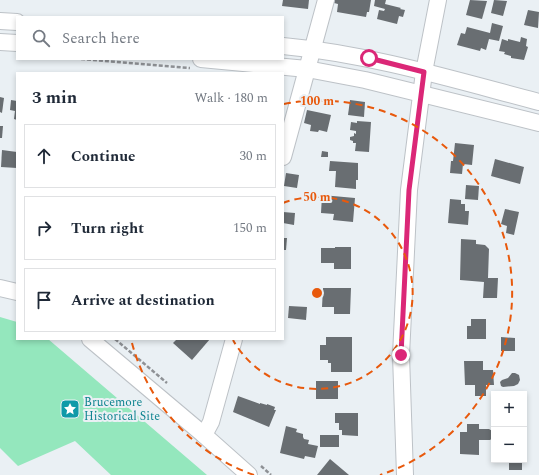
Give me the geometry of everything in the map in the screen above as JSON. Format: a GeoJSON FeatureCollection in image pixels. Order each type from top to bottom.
{"type":"FeatureCollection","features":[{"type":"Feature","properties":{"kind":"street"},"geometry":{"type":"LineString","coordinates":[[284,153],[326,0]]}},
{"type":"Feature","properties":{"kind":"street"},"geometry":{"type":"LineString","coordinates":[[405,475],[401,355],[409,190],[424,72],[438,0]]}},
{"type":"Feature","properties":{"kind":"street"},"geometry":{"type":"LineString","coordinates":[[0,21],[16,22]]}},
{"type":"Feature","properties":{"kind":"street"},"geometry":{"type":"LineString","coordinates":[[0,42],[16,43]]}},
{"type":"Feature","properties":{"kind":"street"},"geometry":{"type":"LineString","coordinates":[[284,46],[369,58],[539,102]]}},
{"type":"Feature","properties":{"kind":"street"},"geometry":{"type":"LineString","coordinates":[[196,64],[307,69],[365,80],[539,123]]}},
{"type":"Feature","properties":{"kind":"street"},"geometry":{"type":"LineString","coordinates":[[0,288],[16,292]]}},
{"type":"Feature","properties":{"kind":"street"},"geometry":{"type":"LineString","coordinates":[[91,340],[249,475]]}},
{"type":"Feature","properties":{"kind":"street"},"geometry":{"type":"LineString","coordinates":[[204,435],[211,422],[234,340]]}},
{"type":"Feature","properties":{"kind":"path"},"geometry":{"type":"LineString","coordinates":[[104,60],[196,64]]}},
{"type":"Feature","properties":{"kind":"green space","name":"Brucemore Historical Site"},"geometry":{"type":"Polygon","coordinates":[[[0,317],[16,322],[16,340],[49,340],[207,475],[111,475],[75,441],[18,466],[0,448],[0,317]]]}},
{"type":"Feature","properties":{"kind":"building"},"geometry":{"type":"Polygon","coordinates":[[[283,0],[309,0],[308,9],[282,6],[283,0]]]}},
{"type":"Feature","properties":{"kind":"building"},"geometry":{"type":"Polygon","coordinates":[[[335,0],[371,0],[369,12],[367,12],[366,17],[337,12],[338,4],[334,3],[335,0]]]}},
{"type":"Feature","properties":{"kind":"building"},"geometry":{"type":"Polygon","coordinates":[[[375,0],[386,0],[385,4],[405,10],[403,17],[399,16],[397,24],[377,19],[379,10],[384,11],[385,9],[374,6],[375,0]]]}},
{"type":"Feature","properties":{"kind":"building"},"geometry":{"type":"Polygon","coordinates":[[[470,0],[487,1],[482,19],[466,15],[470,0]]]}},
{"type":"Feature","properties":{"kind":"building"},"geometry":{"type":"Polygon","coordinates":[[[494,0],[507,1],[503,16],[491,13],[494,0]]]}},
{"type":"Feature","properties":{"kind":"building"},"geometry":{"type":"Polygon","coordinates":[[[528,10],[539,12],[538,28],[524,25],[528,10]]]}},
{"type":"Feature","properties":{"kind":"building"},"geometry":{"type":"Polygon","coordinates":[[[492,23],[503,26],[499,41],[489,39],[486,50],[481,48],[480,51],[457,45],[461,33],[465,34],[467,27],[490,33],[492,23]]]}},
{"type":"Feature","properties":{"kind":"building"},"geometry":{"type":"Polygon","coordinates":[[[521,37],[527,39],[526,46],[528,47],[524,60],[511,58],[511,56],[504,54],[505,52],[499,51],[502,39],[520,42],[521,37]]]}},
{"type":"Feature","properties":{"kind":"building"},"geometry":{"type":"Polygon","coordinates":[[[0,97],[4,98],[2,113],[0,112],[0,97]]]}},
{"type":"Feature","properties":{"kind":"building"},"geometry":{"type":"Polygon","coordinates":[[[11,100],[16,101],[16,120],[14,119],[15,111],[10,110],[11,100]]]}},
{"type":"Feature","properties":{"kind":"building"},"geometry":{"type":"Polygon","coordinates":[[[350,100],[365,102],[364,117],[348,115],[350,100]]]}},
{"type":"Feature","properties":{"kind":"building"},"geometry":{"type":"Polygon","coordinates":[[[307,110],[331,115],[327,132],[319,130],[318,132],[310,131],[311,125],[304,123],[307,110]]]}},
{"type":"Feature","properties":{"kind":"building"},"geometry":{"type":"Polygon","coordinates":[[[357,121],[371,122],[369,152],[355,151],[356,143],[353,143],[353,141],[350,140],[350,137],[354,136],[354,133],[356,134],[356,131],[350,130],[351,122],[357,123],[357,121]]]}},
{"type":"Feature","properties":{"kind":"building"},"geometry":{"type":"Polygon","coordinates":[[[0,126],[3,126],[2,138],[0,138],[0,126]]]}},
{"type":"Feature","properties":{"kind":"building"},"geometry":{"type":"Polygon","coordinates":[[[455,143],[474,145],[472,165],[463,164],[462,174],[450,173],[455,143]]]}},
{"type":"Feature","properties":{"kind":"building"},"geometry":{"type":"Polygon","coordinates":[[[2,150],[16,152],[16,168],[1,167],[2,150]]]}},
{"type":"Feature","properties":{"kind":"building"},"geometry":{"type":"Polygon","coordinates":[[[322,151],[328,152],[328,157],[321,157],[322,151]]]}},
{"type":"Feature","properties":{"kind":"building"},"geometry":{"type":"Polygon","coordinates":[[[495,159],[524,167],[520,184],[491,176],[495,159]]]}},
{"type":"Feature","properties":{"kind":"building"},"geometry":{"type":"Polygon","coordinates":[[[330,161],[358,163],[358,180],[356,180],[356,189],[335,187],[336,171],[329,171],[330,161]]]}},
{"type":"Feature","properties":{"kind":"building"},"geometry":{"type":"Polygon","coordinates":[[[286,173],[299,175],[297,188],[284,186],[286,173]]]}},
{"type":"Feature","properties":{"kind":"building"},"geometry":{"type":"Polygon","coordinates":[[[466,185],[479,186],[478,200],[465,199],[466,185]]]}},
{"type":"Feature","properties":{"kind":"building"},"geometry":{"type":"Polygon","coordinates":[[[322,195],[355,198],[353,222],[333,220],[334,214],[321,213],[322,195]]]}},
{"type":"Feature","properties":{"kind":"building"},"geometry":{"type":"Polygon","coordinates":[[[450,199],[461,200],[461,204],[465,204],[465,211],[469,211],[468,225],[448,223],[450,199]]]}},
{"type":"Feature","properties":{"kind":"building"},"geometry":{"type":"Polygon","coordinates":[[[505,209],[519,212],[514,235],[506,233],[507,226],[501,224],[505,209]]]}},
{"type":"Feature","properties":{"kind":"building"},"geometry":{"type":"Polygon","coordinates":[[[284,212],[295,213],[294,225],[284,223],[284,212]]]}},
{"type":"Feature","properties":{"kind":"building"},"geometry":{"type":"Polygon","coordinates":[[[284,238],[287,238],[286,250],[284,250],[284,238]]]}},
{"type":"Feature","properties":{"kind":"building"},"geometry":{"type":"Polygon","coordinates":[[[461,239],[476,240],[476,244],[485,245],[489,249],[488,278],[498,278],[497,298],[483,298],[484,282],[460,280],[461,239]]]}},
{"type":"Feature","properties":{"kind":"building"},"geometry":{"type":"Polygon","coordinates":[[[351,247],[351,269],[334,269],[334,263],[321,263],[321,248],[351,247]]]}},
{"type":"Feature","properties":{"kind":"building"},"geometry":{"type":"Polygon","coordinates":[[[323,288],[351,288],[350,314],[334,314],[334,307],[322,307],[323,288]]]}},
{"type":"Feature","properties":{"kind":"building"},"geometry":{"type":"Polygon","coordinates":[[[289,306],[307,307],[306,320],[288,318],[289,306]]]}},
{"type":"Feature","properties":{"kind":"building"},"geometry":{"type":"Polygon","coordinates":[[[471,319],[486,319],[486,339],[467,339],[467,326],[471,326],[471,319]]]}},
{"type":"Feature","properties":{"kind":"building"},"geometry":{"type":"Polygon","coordinates":[[[326,337],[352,337],[352,372],[331,372],[331,363],[328,363],[328,360],[320,360],[320,345],[326,345],[326,337]]]}},
{"type":"Feature","properties":{"kind":"building"},"geometry":{"type":"Polygon","coordinates":[[[501,337],[515,338],[515,351],[501,351],[501,337]]]}},
{"type":"Feature","properties":{"kind":"building"},"geometry":{"type":"Polygon","coordinates":[[[176,340],[209,340],[192,360],[173,343],[176,340]]]}},
{"type":"Feature","properties":{"kind":"building"},"geometry":{"type":"Polygon","coordinates":[[[464,361],[483,361],[483,370],[493,370],[494,385],[486,385],[486,396],[475,396],[475,385],[465,385],[464,361]]]}},
{"type":"Feature","properties":{"kind":"building"},"geometry":{"type":"Polygon","coordinates":[[[512,373],[519,375],[520,380],[518,384],[514,386],[501,386],[500,382],[508,378],[512,373]]]}},
{"type":"Feature","properties":{"kind":"building"},"geometry":{"type":"Polygon","coordinates":[[[316,381],[338,381],[338,399],[316,399],[316,381]]]}},
{"type":"Feature","properties":{"kind":"building"},"geometry":{"type":"Polygon","coordinates":[[[238,396],[260,404],[267,404],[275,407],[274,410],[276,410],[269,427],[233,412],[238,396]]]}},
{"type":"Feature","properties":{"kind":"building"},"geometry":{"type":"Polygon","coordinates":[[[335,413],[358,413],[358,436],[342,435],[342,430],[339,430],[339,423],[335,423],[335,413]]]}},
{"type":"Feature","properties":{"kind":"building"},"geometry":{"type":"Polygon","coordinates":[[[467,424],[479,424],[479,429],[491,430],[491,439],[479,440],[479,455],[460,454],[460,432],[467,432],[467,424]]]}},
{"type":"Feature","properties":{"kind":"building"},"geometry":{"type":"Polygon","coordinates":[[[286,426],[297,429],[296,432],[303,434],[304,439],[309,440],[308,444],[318,446],[315,458],[305,456],[304,459],[280,453],[286,426]]]}},
{"type":"Feature","properties":{"kind":"building"},"geometry":{"type":"Polygon","coordinates":[[[320,435],[339,435],[339,447],[320,447],[320,435]]]}},
{"type":"Feature","properties":{"kind":"building"},"geometry":{"type":"Polygon","coordinates":[[[330,459],[349,475],[317,475],[330,459]]]}},
{"type":"Feature","properties":{"kind":"building"},"geometry":{"type":"Polygon","coordinates":[[[509,463],[522,463],[522,470],[509,470],[509,463]]]}},
{"type":"Feature","properties":{"kind":"place","name":"Brucemore Historical Site"},"geometry":{"type":"Point","coordinates":[70,409]}},
{"type":"Feature","properties":{"kind":"route"},"geometry":{"type":"LineString","coordinates":[[369,58],[424,72],[409,190],[401,355]]}}]}
